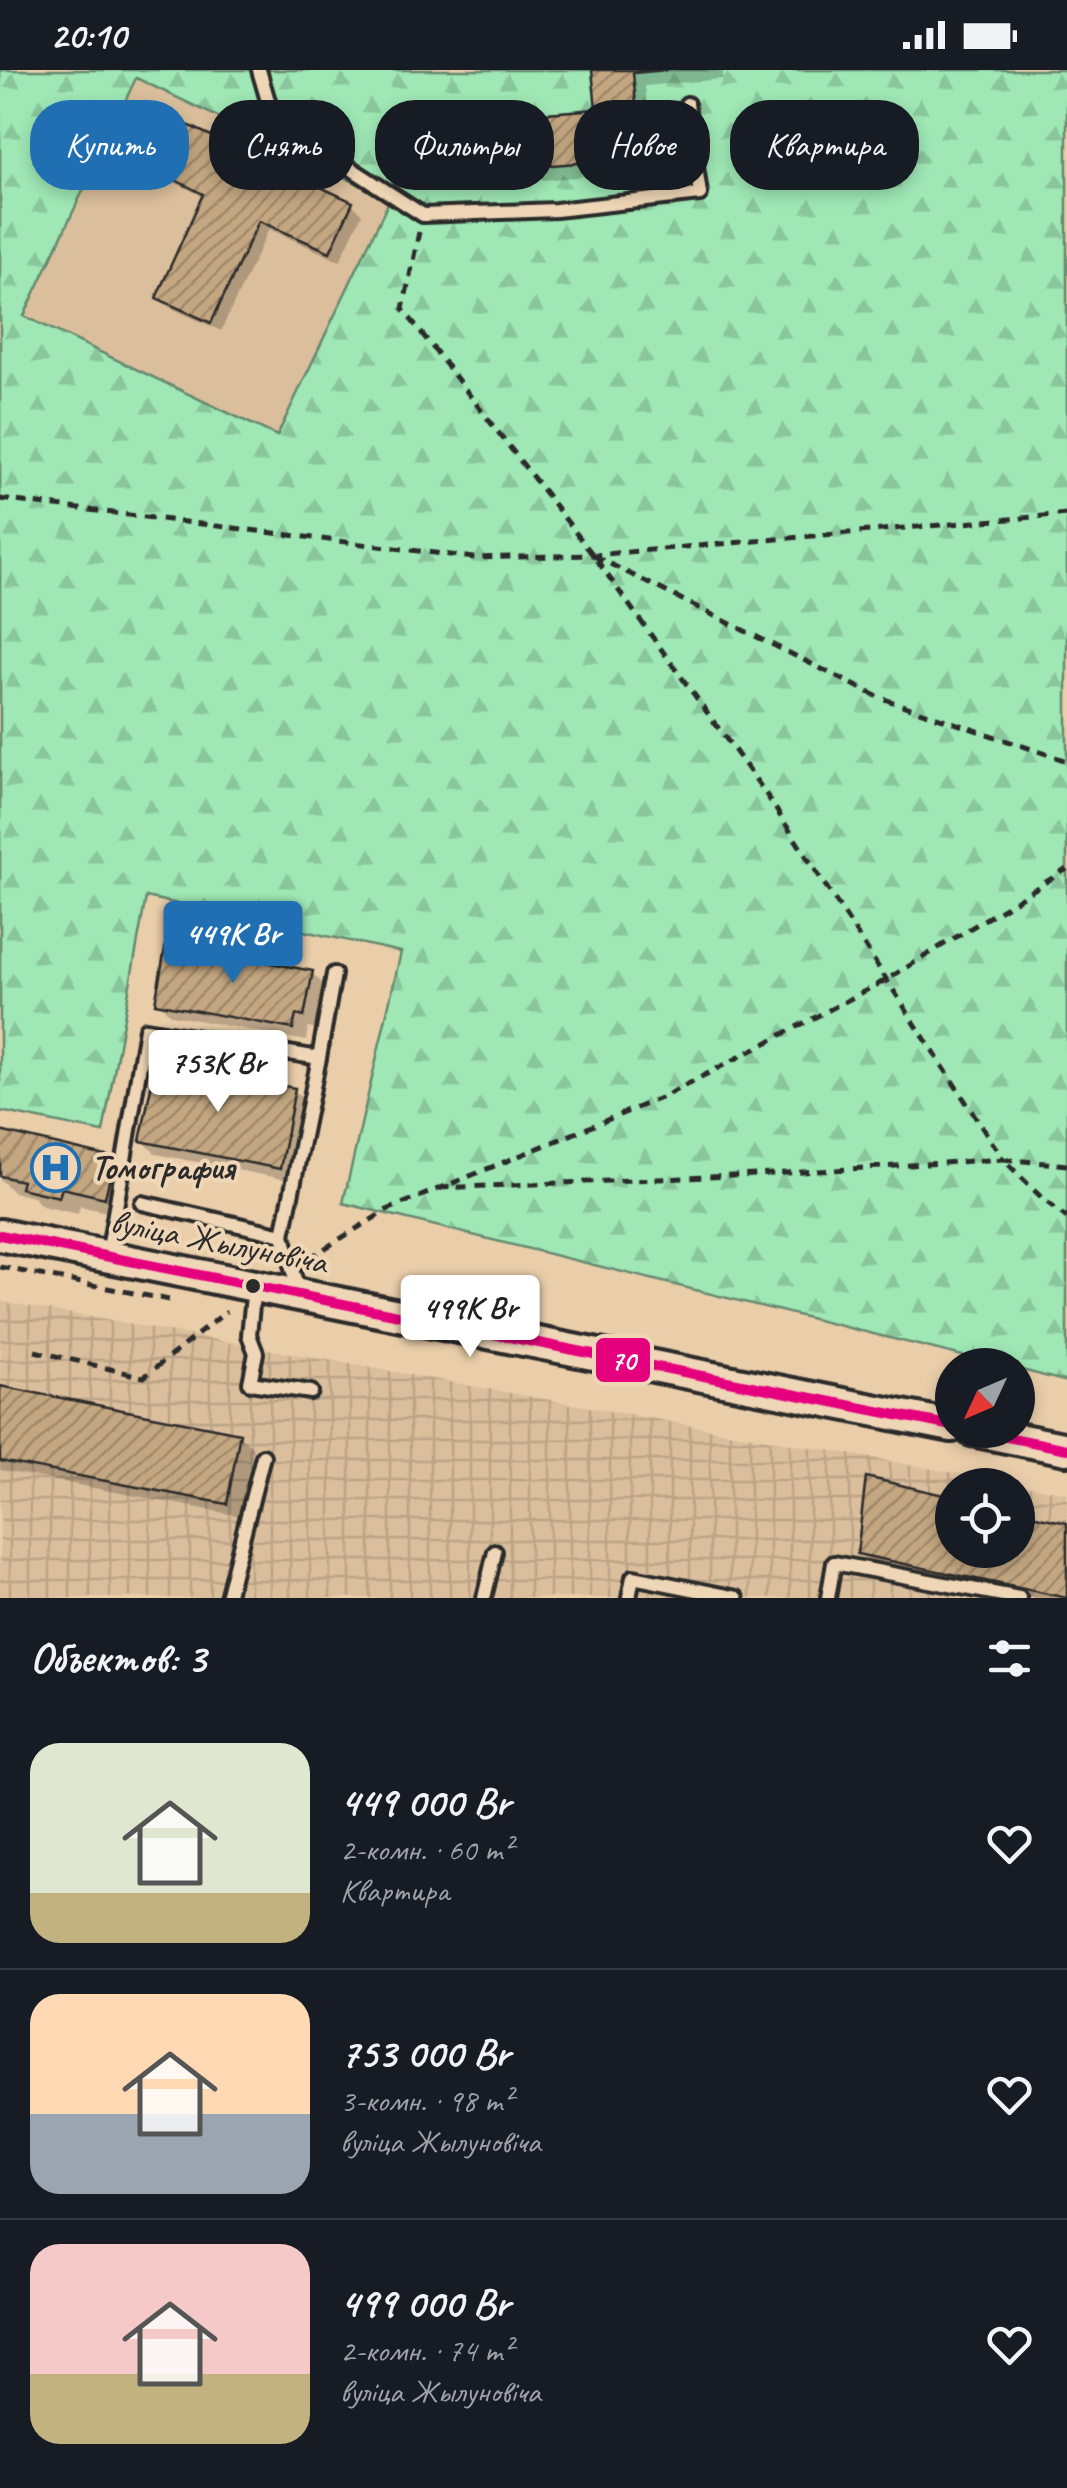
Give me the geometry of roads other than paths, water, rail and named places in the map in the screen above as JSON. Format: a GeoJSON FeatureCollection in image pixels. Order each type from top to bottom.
{"type":"FeatureCollection","features":[{"type":"Feature","properties":{"kind":"street","name":"вуліца Жылуновіча"},"geometry":{"type":"LineString","coordinates":[[0,1234],[254,1286],[295,1282],[935,1422]]}},
{"type":"Feature","properties":{"kind":"street"},"geometry":{"type":"LineString","coordinates":[[1035,1443],[1067,1449]]}},
{"type":"Feature","properties":{"kind":"lane"},"geometry":{"type":"LineString","coordinates":[[259,70],[273,118],[423,215],[556,210],[700,194],[699,190]]}},
{"type":"Feature","properties":{"kind":"lane"},"geometry":{"type":"LineString","coordinates":[[295,1282],[283,1235],[334,974]]}},
{"type":"Feature","properties":{"kind":"lane"},"geometry":{"type":"LineString","coordinates":[[107,1257],[146,1029],[319,1058]]}},
{"type":"Feature","properties":{"kind":"lane"},"geometry":{"type":"LineString","coordinates":[[142,1203],[283,1235]]}},
{"type":"Feature","properties":{"kind":"lane"},"geometry":{"type":"LineString","coordinates":[[254,1286],[249,1335],[256,1352],[250,1382],[311,1392]]}},
{"type":"Feature","properties":{"kind":"lane"},"geometry":{"type":"LineString","coordinates":[[227,1598],[263,1456]]}},
{"type":"Feature","properties":{"kind":"lane"},"geometry":{"type":"LineString","coordinates":[[484,1598],[495,1552]]}},
{"type":"Feature","properties":{"kind":"lane"},"geometry":{"type":"LineString","coordinates":[[828,1598],[834,1563],[1019,1598]]}},
{"type":"Feature","properties":{"kind":"lane"},"geometry":{"type":"LineString","coordinates":[[629,1598],[633,1577],[737,1598]]}},
{"type":"Feature","properties":{"kind":"place","name":"Томография"},"geometry":{"type":"Point","coordinates":[56,1167]}}]}
